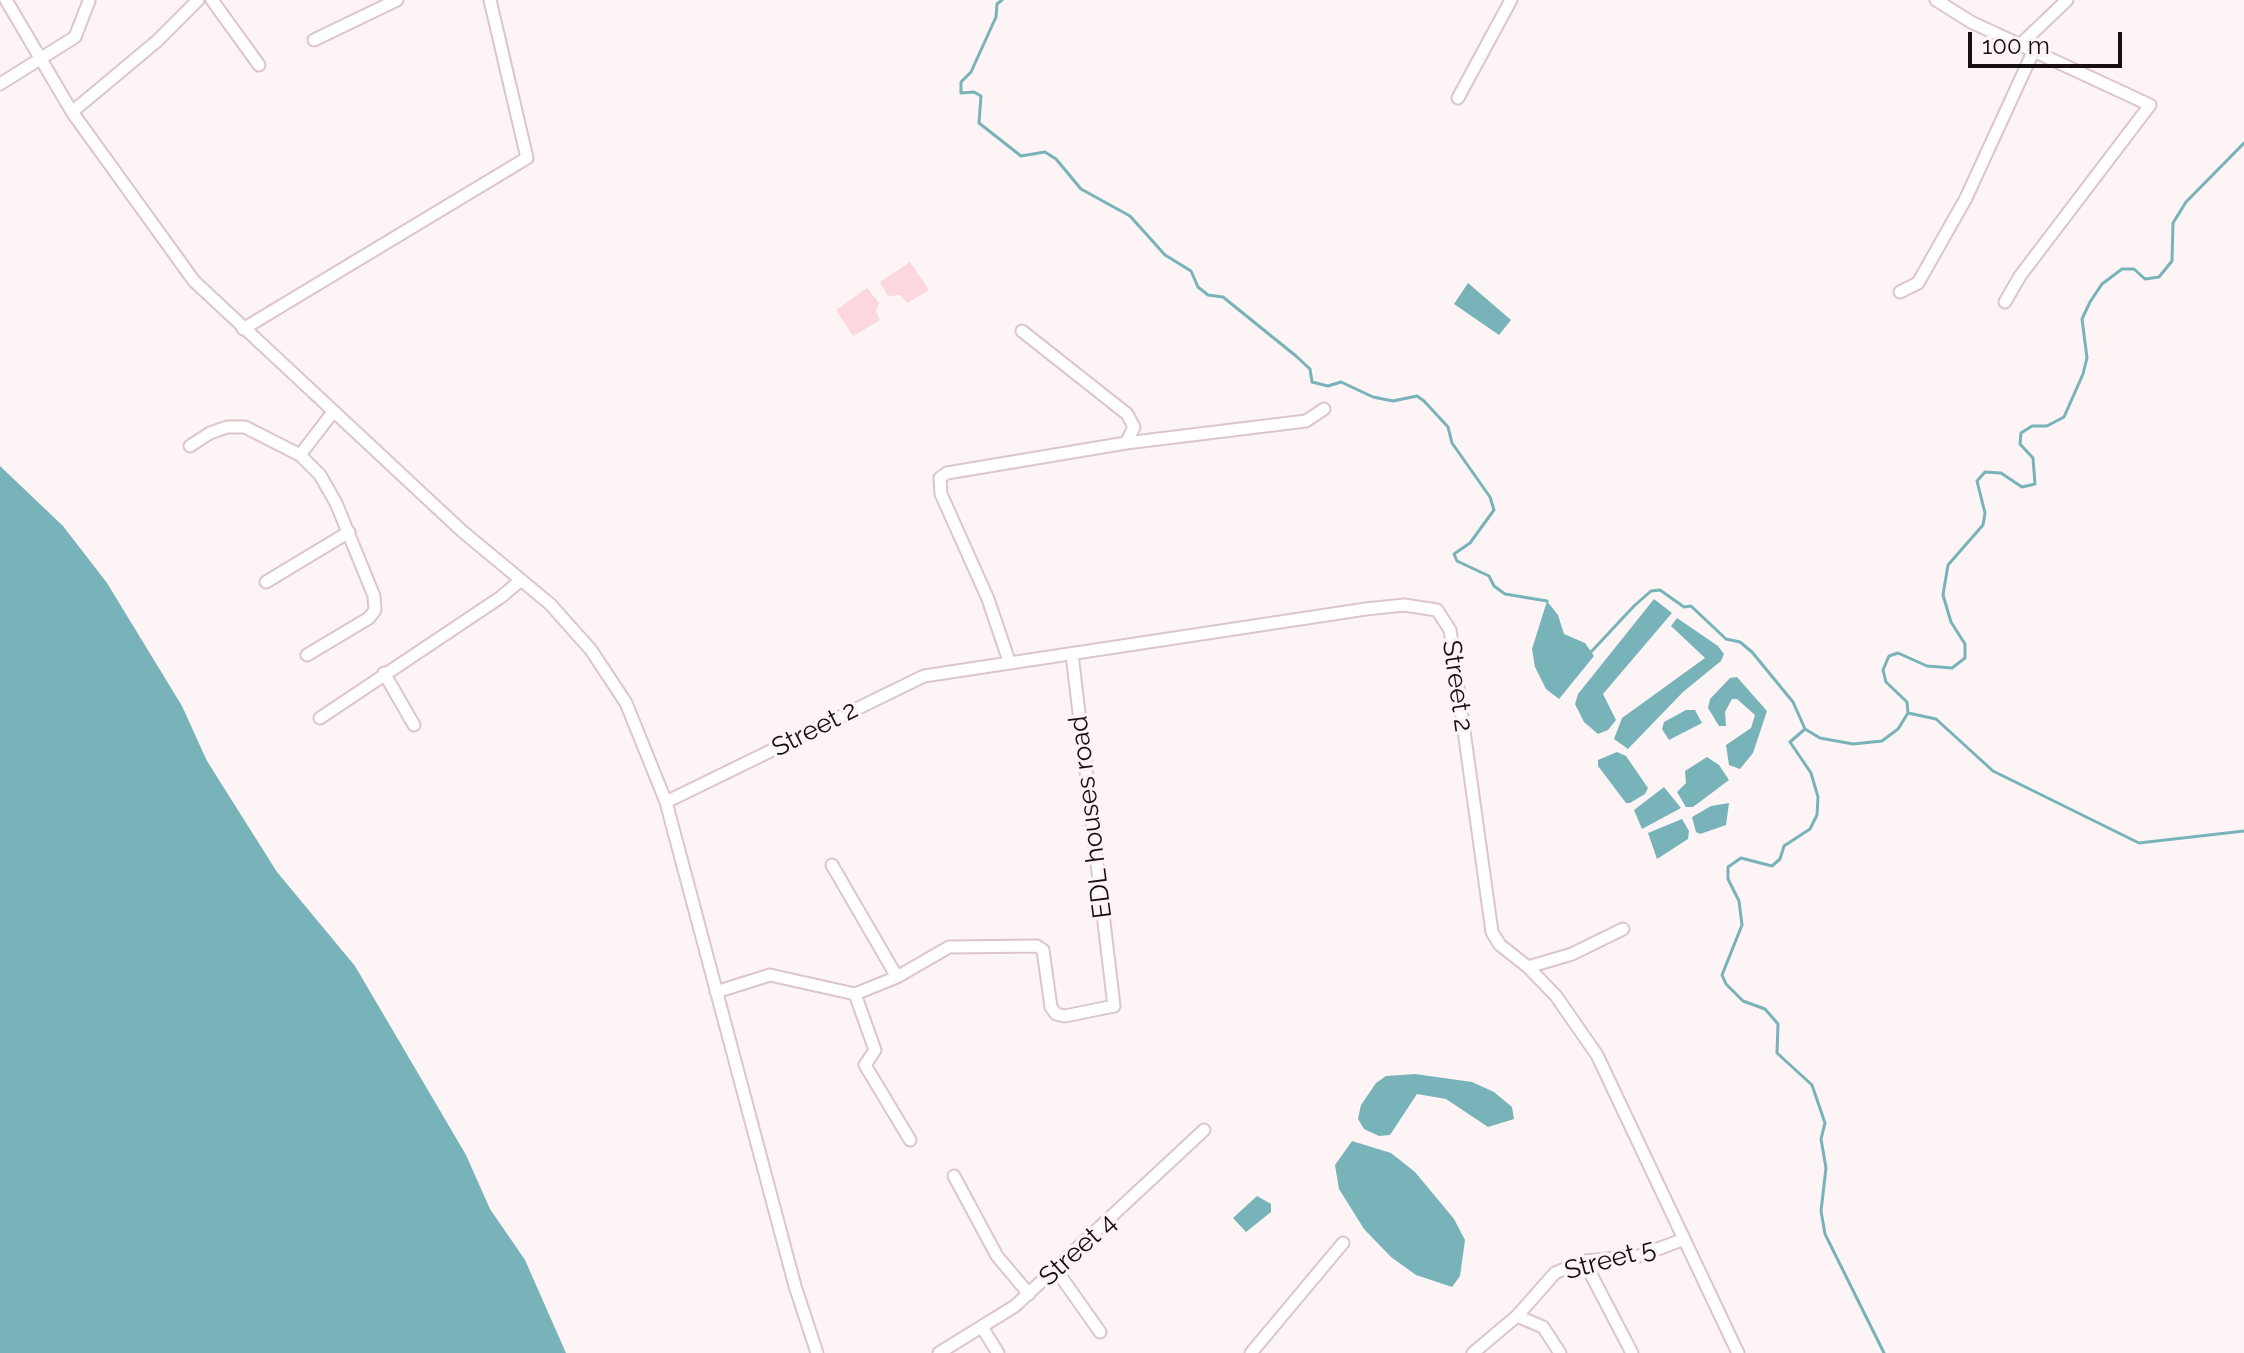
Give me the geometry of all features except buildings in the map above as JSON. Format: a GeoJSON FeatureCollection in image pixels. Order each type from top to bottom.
{"type":"FeatureCollection","features":[{"type":"Feature","properties":{"kind":"street"},"geometry":{"type":"LineString","coordinates":[[6,0],[72,112],[194,281],[333,412],[550,604],[591,650],[626,703],[666,802],[795,1286],[817,1353]]}},
{"type":"Feature","properties":{"kind":"street"},"geometry":{"type":"LineString","coordinates":[[212,0],[259,65]]}},
{"type":"Feature","properties":{"kind":"street"},"geometry":{"type":"LineString","coordinates":[[314,40],[397,0]]}},
{"type":"Feature","properties":{"kind":"street"},"geometry":{"type":"LineString","coordinates":[[243,329],[527,158],[490,0]]}},
{"type":"Feature","properties":{"kind":"street"},"geometry":{"type":"LineString","coordinates":[[1458,98],[1511,0]]}},
{"type":"Feature","properties":{"kind":"street"},"geometry":{"type":"LineString","coordinates":[[1936,0],[1971,22],[2150,105],[2029,264],[2005,302]]}},
{"type":"Feature","properties":{"kind":"street"},"geometry":{"type":"LineString","coordinates":[[2021,44],[2067,0]]}},
{"type":"Feature","properties":{"kind":"street"},"geometry":{"type":"LineString","coordinates":[[0,84],[75,37],[89,1]]}},
{"type":"Feature","properties":{"kind":"street"},"geometry":{"type":"LineString","coordinates":[[72,112],[157,41],[190,2]]}},
{"type":"Feature","properties":{"kind":"street"},"geometry":{"type":"LineString","coordinates":[[1900,292],[1918,283],[1966,198],[2034,50]]}},
{"type":"Feature","properties":{"kind":"street"},"geometry":{"type":"LineString","coordinates":[[1022,331],[1127,414],[1134,427],[1126,443]]}},
{"type":"Feature","properties":{"kind":"street"},"geometry":{"type":"LineString","coordinates":[[1009,661],[988,599],[941,494],[940,478],[947,473],[1126,443],[1306,421],[1324,409]]}},
{"type":"Feature","properties":{"kind":"street"},"geometry":{"type":"LineString","coordinates":[[300,455],[333,412]]}},
{"type":"Feature","properties":{"kind":"street"},"geometry":{"type":"LineString","coordinates":[[190,446],[210,433],[227,427],[245,427],[300,455],[320,475],[349,532],[374,596],[375,610],[369,618],[307,655]]}},
{"type":"Feature","properties":{"kind":"street"},"geometry":{"type":"LineString","coordinates":[[266,582],[349,532]]}},
{"type":"Feature","properties":{"kind":"street"},"geometry":{"type":"LineString","coordinates":[[320,718],[501,597],[521,580]]}},
{"type":"Feature","properties":{"kind":"street","name":"Street 2"},"geometry":{"type":"LineString","coordinates":[[666,802],[899,686],[952,669],[1366,609],[1404,605],[1437,610],[1450,630],[1492,932],[1500,945],[1528,967],[1577,1023],[1597,1055],[1636,1131],[1682,1240],[1738,1353]]}},
{"type":"Feature","properties":{"kind":"street","name":"EDL houses road"},"geometry":{"type":"LineString","coordinates":[[897,977],[949,947],[1037,946],[1043,950],[1051,1007],[1056,1014],[1065,1016],[1114,1006],[1072,654]]}},
{"type":"Feature","properties":{"kind":"street"},"geometry":{"type":"LineString","coordinates":[[384,673],[414,725]]}},
{"type":"Feature","properties":{"kind":"street"},"geometry":{"type":"LineString","coordinates":[[716,992],[770,975],[855,994],[897,977],[832,865]]}},
{"type":"Feature","properties":{"kind":"street"},"geometry":{"type":"LineString","coordinates":[[1528,967],[1572,954],[1623,929]]}},
{"type":"Feature","properties":{"kind":"street"},"geometry":{"type":"LineString","coordinates":[[855,994],[875,1050],[865,1065],[910,1140]]}},
{"type":"Feature","properties":{"kind":"street","name":"Street 4"},"geometry":{"type":"LineString","coordinates":[[939,1353],[983,1329],[1057,1271],[1204,1130]]}},
{"type":"Feature","properties":{"kind":"street"},"geometry":{"type":"LineString","coordinates":[[954,1176],[997,1256],[1029,1294]]}},
{"type":"Feature","properties":{"kind":"street","name":"Street 5"},"geometry":{"type":"LineString","coordinates":[[1473,1353],[1517,1316],[1555,1273],[1584,1261],[1639,1256],[1682,1240]]}},
{"type":"Feature","properties":{"kind":"street"},"geometry":{"type":"LineString","coordinates":[[1251,1353],[1343,1243]]}},
{"type":"Feature","properties":{"kind":"street"},"geometry":{"type":"LineString","coordinates":[[1584,1261],[1632,1353]]}},
{"type":"Feature","properties":{"kind":"street"},"geometry":{"type":"LineString","coordinates":[[1057,1271],[1100,1332]]}},
{"type":"Feature","properties":{"kind":"street"},"geometry":{"type":"LineString","coordinates":[[1517,1316],[1543,1327],[1560,1353]]}},
{"type":"Feature","properties":{"kind":"street"},"geometry":{"type":"LineString","coordinates":[[983,1329],[998,1353]]}},
{"type":"Feature","properties":{"kind":"shaded area"},"geometry":{"type":"Polygon","coordinates":[[[910,262],[929,290],[907,303],[900,295],[888,296],[880,282],[910,262]]]}},
{"type":"Feature","properties":{"kind":"shaded area"},"geometry":{"type":"Polygon","coordinates":[[[867,288],[879,303],[876,311],[880,320],[853,336],[836,310],[867,288]]]}},
{"type":"Feature","properties":{"kind":"water"},"geometry":{"type":"Polygon","coordinates":[[[1468,283],[1511,320],[1499,335],[1454,304],[1468,283]]]}},
{"type":"Feature","properties":{"kind":"water"},"geometry":{"type":"Polygon","coordinates":[[[0,466],[63,526],[107,583],[182,706],[207,761],[277,872],[355,966],[466,1155],[490,1209],[525,1260],[566,1353],[0,1353],[0,466]]]}},
{"type":"Feature","properties":{"kind":"water"},"geometry":{"type":"Polygon","coordinates":[[[1654,599],[1672,613],[1603,694],[1616,720],[1608,730],[1598,734],[1584,722],[1575,704],[1578,694],[1654,599]]]}},
{"type":"Feature","properties":{"kind":"water"},"geometry":{"type":"Polygon","coordinates":[[[1547,601],[1558,615],[1564,634],[1585,643],[1594,656],[1559,699],[1546,689],[1535,667],[1532,649],[1547,601]]]}},
{"type":"Feature","properties":{"kind":"water"},"geometry":{"type":"Polygon","coordinates":[[[1677,618],[1718,646],[1724,654],[1721,661],[1683,692],[1628,749],[1614,739],[1622,718],[1705,658],[1671,626],[1677,618]]]}},
{"type":"Feature","properties":{"kind":"water"},"geometry":{"type":"Polygon","coordinates":[[[1737,677],[1767,711],[1753,753],[1740,769],[1729,765],[1726,745],[1751,728],[1755,715],[1737,699],[1732,699],[1725,712],[1726,726],[1719,726],[1708,708],[1710,699],[1730,678],[1737,677]]]}},
{"type":"Feature","properties":{"kind":"water"},"geometry":{"type":"Polygon","coordinates":[[[1686,710],[1695,710],[1702,723],[1669,740],[1662,729],[1664,722],[1686,710]]]}},
{"type":"Feature","properties":{"kind":"water"},"geometry":{"type":"Polygon","coordinates":[[[1617,752],[1626,756],[1648,788],[1645,794],[1630,803],[1626,803],[1598,766],[1598,760],[1617,752]]]}},
{"type":"Feature","properties":{"kind":"water"},"geometry":{"type":"Polygon","coordinates":[[[1707,757],[1719,765],[1729,780],[1693,807],[1686,807],[1677,792],[1686,783],[1685,771],[1707,757]]]}},
{"type":"Feature","properties":{"kind":"water"},"geometry":{"type":"Polygon","coordinates":[[[1664,787],[1681,808],[1642,829],[1634,810],[1664,787]]]}},
{"type":"Feature","properties":{"kind":"water"},"geometry":{"type":"Polygon","coordinates":[[[1729,803],[1726,825],[1700,834],[1696,832],[1692,817],[1711,806],[1729,803]]]}},
{"type":"Feature","properties":{"kind":"water"},"geometry":{"type":"Polygon","coordinates":[[[1682,819],[1689,831],[1688,839],[1657,859],[1648,833],[1682,819]]]}},
{"type":"Feature","properties":{"kind":"water"},"geometry":{"type":"Polygon","coordinates":[[[1415,1074],[1472,1082],[1494,1092],[1512,1107],[1514,1119],[1488,1127],[1446,1099],[1417,1094],[1390,1135],[1379,1136],[1364,1129],[1358,1119],[1361,1105],[1376,1083],[1386,1076],[1415,1074]]]}},
{"type":"Feature","properties":{"kind":"water"},"geometry":{"type":"Polygon","coordinates":[[[1352,1141],[1391,1153],[1415,1172],[1454,1219],[1465,1240],[1460,1276],[1452,1287],[1416,1275],[1391,1257],[1364,1229],[1339,1189],[1335,1165],[1352,1141]]]}},
{"type":"Feature","properties":{"kind":"water"},"geometry":{"type":"Polygon","coordinates":[[[1257,1196],[1271,1204],[1271,1212],[1246,1232],[1233,1218],[1257,1196]]]}},
{"type":"Feature","properties":{"kind":"waterway"},"geometry":{"type":"LineString","coordinates":[[1002,0],[997,4],[996,17],[971,72],[961,82],[961,93],[974,92],[981,96],[979,123],[1021,156],[1045,152],[1056,159],[1081,189],[1130,216],[1165,255],[1191,271],[1198,287],[1208,295],[1223,297],[1296,356],[1310,369],[1312,382],[1328,386],[1341,382],[1373,397],[1393,401],[1417,396],[1424,401],[1448,427],[1452,443],[1490,497],[1494,510],[1470,543],[1454,554],[1457,561],[1489,576],[1494,586],[1505,594],[1547,601]]}},
{"type":"Feature","properties":{"kind":"waterway"},"geometry":{"type":"LineString","coordinates":[[1884,1353],[1825,1234],[1821,1211],[1826,1168],[1821,1139],[1825,1123],[1812,1085],[1777,1053],[1778,1024],[1765,1009],[1743,1001],[1726,984],[1722,975],[1742,925],[1739,901],[1728,879],[1728,867],[1741,858],[1772,866],[1780,859],[1784,846],[1810,829],[1817,815],[1818,797],[1811,773],[1790,742],[1805,729],[1820,738],[1853,744],[1882,741],[1898,729],[1908,713],[1907,702],[1886,682],[1883,670],[1889,656],[1898,653],[1927,666],[1952,668],[1965,658],[1965,644],[1951,622],[1943,595],[1948,565],[1983,525],[1985,513],[1977,481],[1985,472],[2001,473],[2022,487],[2035,484],[2033,458],[2020,444],[2021,433],[2032,426],[2047,426],[2064,417],[2087,358],[2082,319],[2090,302],[2102,284],[2122,269],[2134,269],[2145,279],[2159,277],[2172,261],[2173,223],[2186,202],[2244,143]]}},
{"type":"Feature","properties":{"kind":"waterway"},"geometry":{"type":"LineString","coordinates":[[1591,652],[1634,606],[1651,591],[1660,590],[1684,607],[1691,606],[1726,639],[1740,642],[1752,652],[1793,702],[1805,729]]}},
{"type":"Feature","properties":{"kind":"waterway"},"geometry":{"type":"LineString","coordinates":[[1908,713],[1936,719],[1993,771],[2139,843],[2244,831]]}}]}
